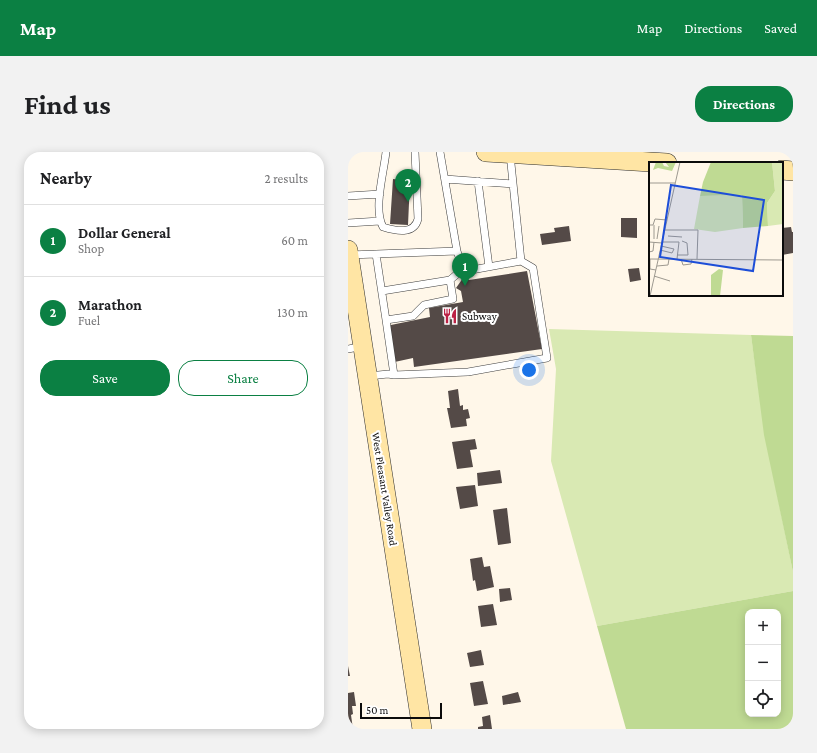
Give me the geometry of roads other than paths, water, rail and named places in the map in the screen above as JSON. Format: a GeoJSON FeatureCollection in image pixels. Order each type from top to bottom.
{"type":"FeatureCollection","features":[{"type":"Feature","properties":{"kind":"main road"},"geometry":{"type":"LineString","coordinates":[[486,152],[575,155],[656,162]]}},
{"type":"Feature","properties":{"kind":"main road"},"geometry":{"type":"LineString","coordinates":[[783,170],[793,171]]}},
{"type":"Feature","properties":{"kind":"main road","name":"West Pleasant Valley Road"},"geometry":{"type":"LineString","coordinates":[[348,252],[356,348],[368,377],[422,729]]}},
{"type":"Feature","properties":{"kind":"lane"},"geometry":{"type":"LineString","coordinates":[[386,152],[380,194],[380,221],[383,227],[405,231],[414,228],[418,219],[415,152]]}},
{"type":"Feature","properties":{"kind":"lane"},"geometry":{"type":"LineString","coordinates":[[440,152],[456,251],[463,269]]}},
{"type":"Feature","properties":{"kind":"lane"},"geometry":{"type":"LineString","coordinates":[[510,154],[521,261]]}},
{"type":"Feature","properties":{"kind":"lane"},"geometry":{"type":"LineString","coordinates":[[445,179],[513,184]]}},
{"type":"Feature","properties":{"kind":"lane"},"geometry":{"type":"LineString","coordinates":[[478,181],[489,267]]}},
{"type":"Feature","properties":{"kind":"lane"},"geometry":{"type":"LineString","coordinates":[[348,196],[380,194]]}},
{"type":"Feature","properties":{"kind":"lane"},"geometry":{"type":"LineString","coordinates":[[348,223],[380,221]]}},
{"type":"Feature","properties":{"kind":"lane"},"geometry":{"type":"LineString","coordinates":[[348,252],[376,254],[456,251]]}},
{"type":"Feature","properties":{"kind":"lane"},"geometry":{"type":"LineString","coordinates":[[376,254],[394,375]]}},
{"type":"Feature","properties":{"kind":"lane"},"geometry":{"type":"LineString","coordinates":[[368,377],[388,374],[468,372],[547,358],[533,268],[521,261],[466,271],[463,269]]}},
{"type":"Feature","properties":{"kind":"lane"},"geometry":{"type":"LineString","coordinates":[[382,291],[450,280],[463,269]]}},
{"type":"Feature","properties":{"kind":"lane"},"geometry":{"type":"LineString","coordinates":[[386,320],[413,316],[424,305],[453,300],[450,280]]}},
{"type":"Feature","properties":{"kind":"place","name":"Marathon"},"geometry":{"type":"Point","coordinates":[408,202]}},
{"type":"Feature","properties":{"kind":"place","name":"Dollar General"},"geometry":{"type":"Point","coordinates":[465,286]}},
{"type":"Feature","properties":{"kind":"place","name":"Subway"},"geometry":{"type":"Point","coordinates":[450,316]}}]}
